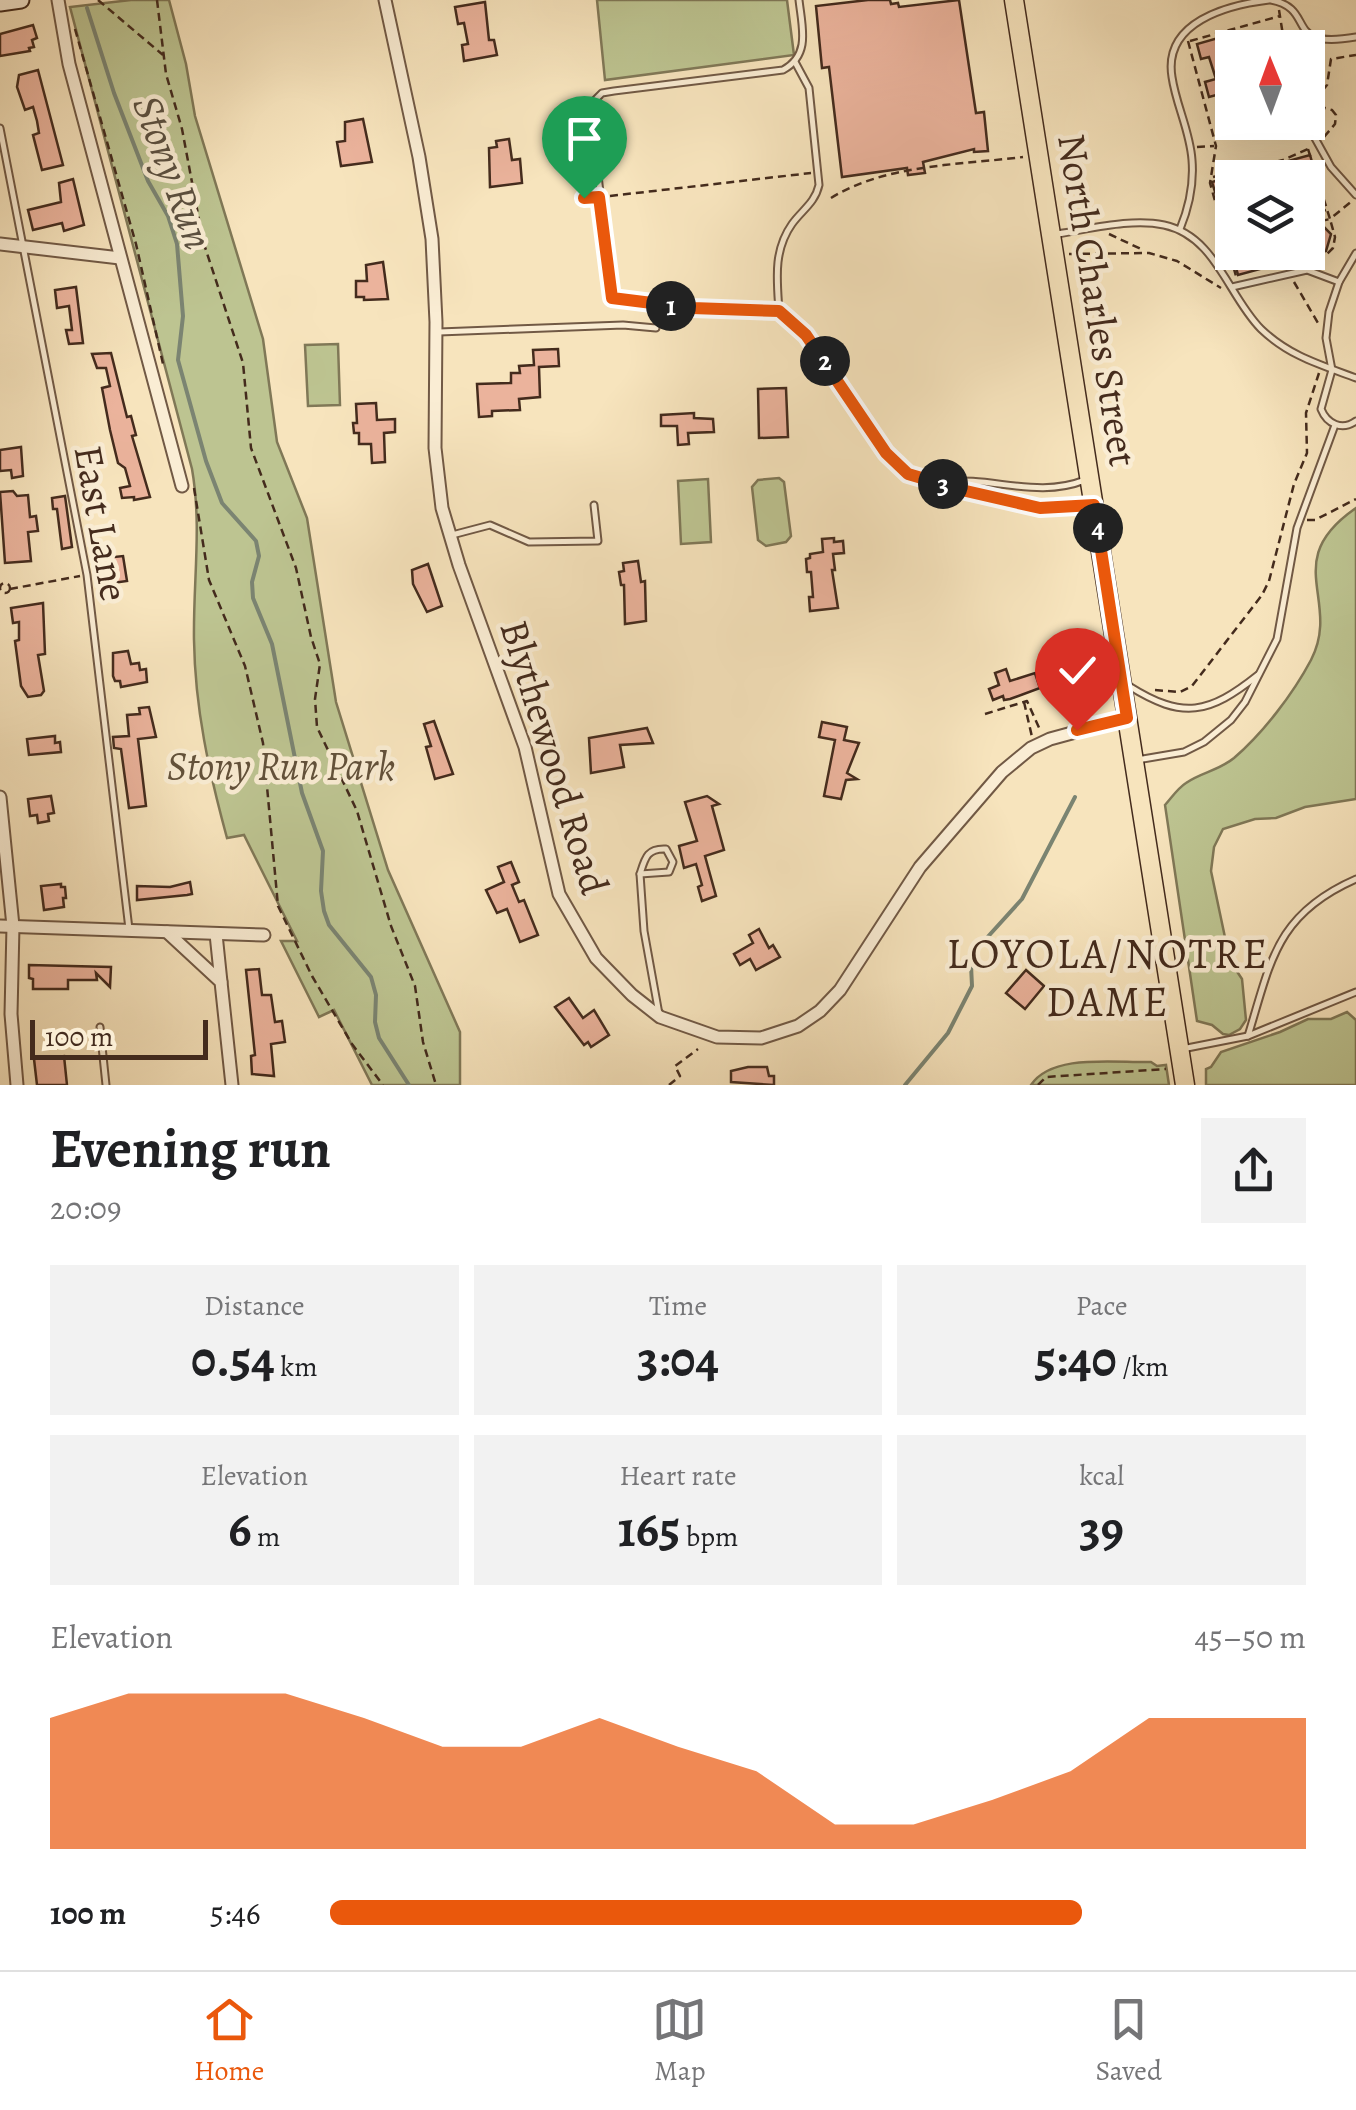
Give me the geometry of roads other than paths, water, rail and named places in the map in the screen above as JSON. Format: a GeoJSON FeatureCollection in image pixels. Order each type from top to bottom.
{"type":"FeatureCollection","features":[{"type":"Feature","properties":{"kind":"main road","name":"North Charles Street"},"geometry":{"type":"LineString","coordinates":[[1017,0],[1184,1085]]}},
{"type":"Feature","properties":{"kind":"street"},"geometry":{"type":"LineString","coordinates":[[0,2],[21,0]]}},
{"type":"Feature","properties":{"kind":"street"},"geometry":{"type":"LineString","coordinates":[[58,0],[69,64],[120,258],[187,485]]}},
{"type":"Feature","properties":{"kind":"street","name":"Blythewood Road"},"geometry":{"type":"LineString","coordinates":[[385,0],[426,195],[435,276],[436,463],[449,536],[519,728],[553,875],[566,910],[605,968],[660,1017],[703,1034],[748,1040],[786,1032],[830,1002],[938,842],[992,782],[1031,748],[1127,718]]}},
{"type":"Feature","properties":{"kind":"street"},"geometry":{"type":"LineString","coordinates":[[0,244],[120,258]]}},
{"type":"Feature","properties":{"kind":"street"},"geometry":{"type":"LineString","coordinates":[[0,796],[11,1014],[9,1055],[17,1085]]}},
{"type":"Feature","properties":{"kind":"street"},"geometry":{"type":"LineString","coordinates":[[7,926],[264,936]]}},
{"type":"Feature","properties":{"kind":"street"},"geometry":{"type":"LineString","coordinates":[[166,932],[221,982]]}},
{"type":"Feature","properties":{"kind":"street"},"geometry":{"type":"LineString","coordinates":[[216,934],[232,1085]]}},
{"type":"Feature","properties":{"kind":"lane"},"geometry":{"type":"LineString","coordinates":[[779,311],[779,251],[794,221],[818,193],[809,88],[796,62],[803,41],[799,0]]}},
{"type":"Feature","properties":{"kind":"lane"},"geometry":{"type":"LineString","coordinates":[[1180,230],[1190,198],[1190,147],[1172,76],[1173,52],[1186,30],[1211,15],[1270,0],[1294,10],[1303,29],[1316,40],[1356,38]]}},
{"type":"Feature","properties":{"kind":"lane"},"geometry":{"type":"LineString","coordinates":[[796,62],[778,71],[614,91],[594,98],[589,116],[612,298],[692,308],[779,311],[806,335],[894,462],[908,474],[1040,508],[1094,505]]}},
{"type":"Feature","properties":{"kind":"lane","name":"East Lane"},"geometry":{"type":"LineString","coordinates":[[0,128],[87,575],[129,930]]}},
{"type":"Feature","properties":{"kind":"lane"},"geometry":{"type":"LineString","coordinates":[[1315,140],[1354,197]]}},
{"type":"Feature","properties":{"kind":"lane"},"geometry":{"type":"LineString","coordinates":[[1053,235],[1153,224],[1180,230],[1203,247],[1262,330],[1290,352],[1356,378]]}},
{"type":"Feature","properties":{"kind":"lane"},"geometry":{"type":"LineString","coordinates":[[1356,253],[1328,312],[1326,330],[1332,370],[1321,409],[1328,421],[1335,424],[1356,422]]}},
{"type":"Feature","properties":{"kind":"lane"},"geometry":{"type":"LineString","coordinates":[[1232,287],[1288,272],[1315,271],[1339,282]]}},
{"type":"Feature","properties":{"kind":"lane"},"geometry":{"type":"LineString","coordinates":[[436,332],[656,328]]}},
{"type":"Feature","properties":{"kind":"lane"},"geometry":{"type":"LineString","coordinates":[[1134,761],[1184,752],[1204,742],[1238,712],[1280,628],[1300,518],[1335,424]]}},
{"type":"Feature","properties":{"kind":"lane"},"geometry":{"type":"LineString","coordinates":[[940,482],[982,480],[1037,490],[1090,478]]}},
{"type":"Feature","properties":{"kind":"lane"},"geometry":{"type":"LineString","coordinates":[[449,536],[490,524],[529,542],[598,541],[594,505]]}},
{"type":"Feature","properties":{"kind":"lane"},"geometry":{"type":"LineString","coordinates":[[1122,682],[1168,707],[1194,710],[1225,698],[1260,673]]}},
{"type":"Feature","properties":{"kind":"lane"},"geometry":{"type":"LineString","coordinates":[[640,874],[668,872],[671,854],[666,849],[651,851],[645,856],[640,874],[644,931],[660,1017]]}},
{"type":"Feature","properties":{"kind":"lane"},"geometry":{"type":"LineString","coordinates":[[1248,1036],[1273,957],[1286,930],[1317,901],[1356,880]]}},
{"type":"Feature","properties":{"kind":"lane"},"geometry":{"type":"LineString","coordinates":[[1179,1050],[1248,1036],[1356,992]]}},
{"type":"Feature","properties":{"kind":"lane"},"geometry":{"type":"LineString","coordinates":[[100,1026],[106,1085]]}},
{"type":"Feature","properties":{"kind":"waterway","name":"Stony Run"},"geometry":{"type":"LineString","coordinates":[[87,8],[114,93],[177,244],[183,316],[178,360],[206,461],[222,503],[256,541],[259,556],[252,582],[253,598],[272,644],[302,793],[323,851],[324,911],[329,925],[371,977],[379,1038],[409,1085]]}},
{"type":"Feature","properties":{"kind":"waterway"},"geometry":{"type":"LineString","coordinates":[[905,1085],[948,1033],[972,986],[974,952],[1022,899],[1075,797]]}},
{"type":"Feature","properties":{"kind":"district","name":"LOYOLA/NOTRE DAME"},"geometry":{"type":"Point","coordinates":[1108,977]}},
{"type":"Feature","properties":{"kind":"park label","name":"Stony Run Park"},"geometry":{"type":"Point","coordinates":[281,766]}}]}
